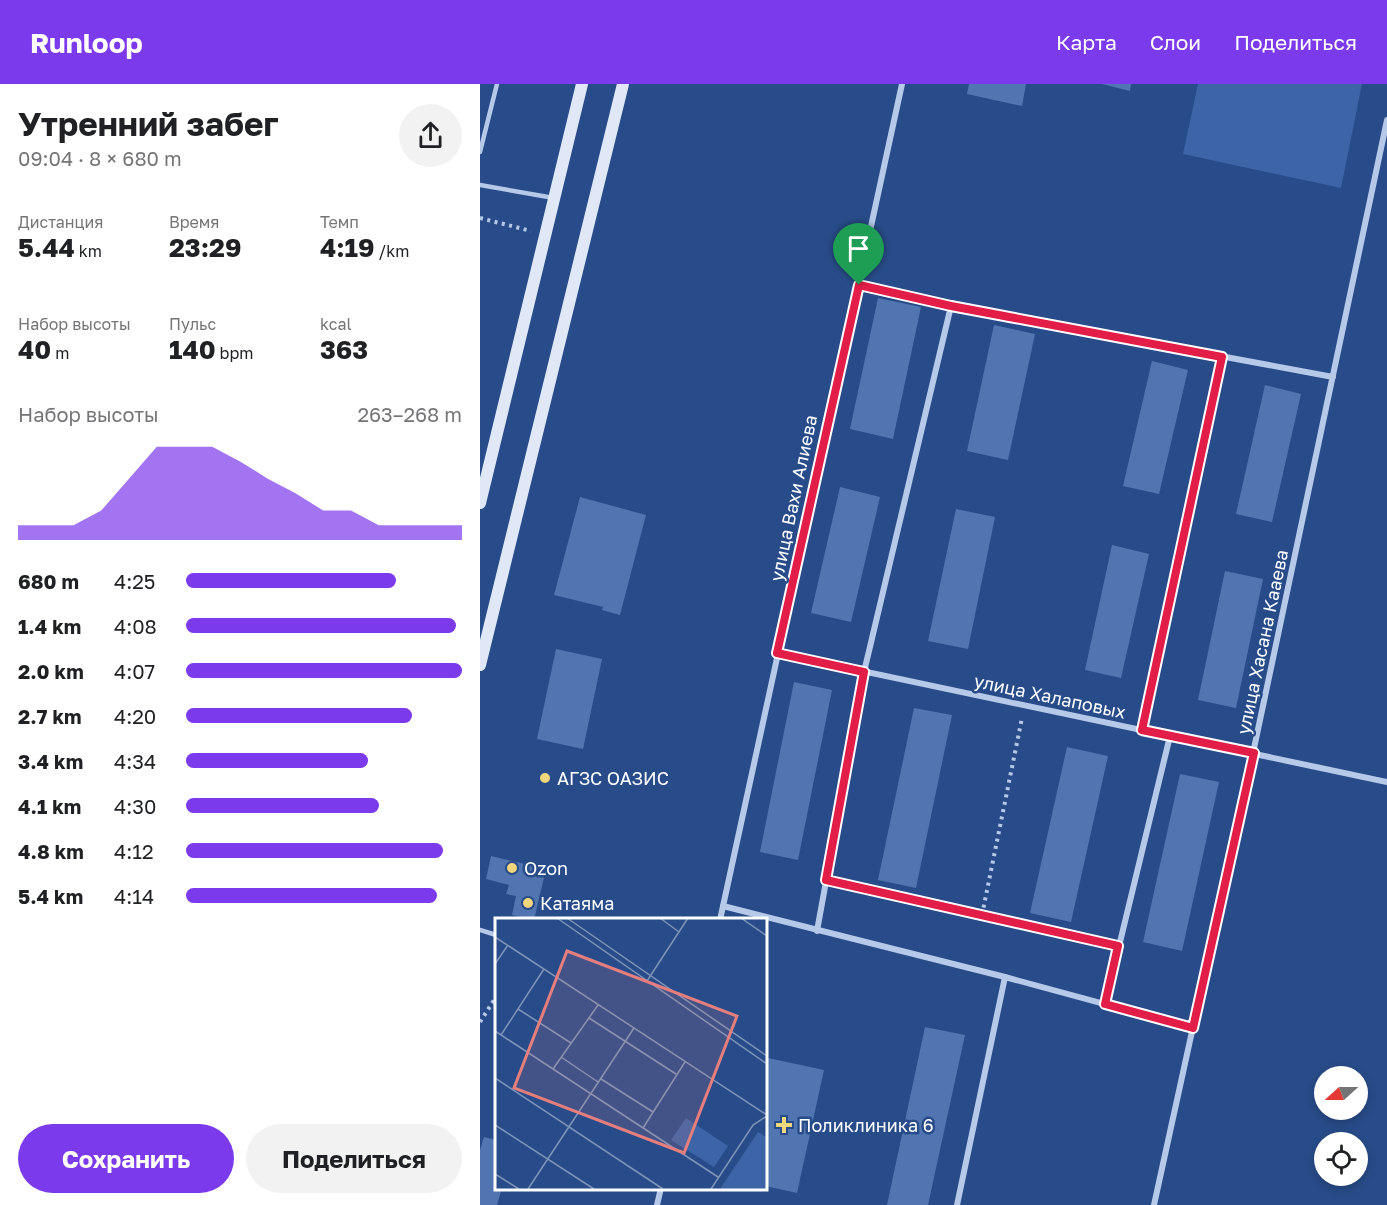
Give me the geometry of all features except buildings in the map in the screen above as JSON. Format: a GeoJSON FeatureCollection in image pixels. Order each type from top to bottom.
{"type":"FeatureCollection","features":[{"type":"Feature","properties":{"kind":"main road"},"geometry":{"type":"LineString","coordinates":[[480,503],[582,84]]}},
{"type":"Feature","properties":{"kind":"main road"},"geometry":{"type":"LineString","coordinates":[[480,665],[623,84]]}},
{"type":"Feature","properties":{"kind":"street","name":"улица Вахи Алиева"},"geometry":{"type":"LineString","coordinates":[[720,918],[902,84]]}},
{"type":"Feature","properties":{"kind":"street","name":"улица Хасана Кааева"},"geometry":{"type":"LineString","coordinates":[[1154,1205],[1254,753],[1387,120]]}},
{"type":"Feature","properties":{"kind":"street"},"geometry":{"type":"LineString","coordinates":[[859,285],[951,306],[1333,377]]}},
{"type":"Feature","properties":{"kind":"street"},"geometry":{"type":"LineString","coordinates":[[817,931],[864,672],[951,306]]}},
{"type":"Feature","properties":{"kind":"street"},"geometry":{"type":"LineString","coordinates":[[1142,730],[1222,357]]}},
{"type":"Feature","properties":{"kind":"street","name":"улица Халаповых"},"geometry":{"type":"LineString","coordinates":[[777,653],[1387,782]]}},
{"type":"Feature","properties":{"kind":"street"},"geometry":{"type":"LineString","coordinates":[[1105,1004],[1170,736]]}},
{"type":"Feature","properties":{"kind":"street"},"geometry":{"type":"LineString","coordinates":[[723,906],[1005,977],[1193,1028]]}},
{"type":"Feature","properties":{"kind":"street"},"geometry":{"type":"LineString","coordinates":[[957,1205],[1005,977]]}},
{"type":"Feature","properties":{"kind":"street"},"geometry":{"type":"LineString","coordinates":[[657,1205],[661,1190]]}},
{"type":"Feature","properties":{"kind":"lane"},"geometry":{"type":"LineString","coordinates":[[480,152],[497,84]]}},
{"type":"Feature","properties":{"kind":"lane"},"geometry":{"type":"LineString","coordinates":[[480,185],[554,198]]}},
{"type":"Feature","properties":{"kind":"lane"},"geometry":{"type":"LineString","coordinates":[[480,930],[495,936]]}},
{"type":"Feature","properties":{"kind":"path"},"geometry":{"type":"LineString","coordinates":[[982,915],[1025,706]]}},
{"type":"Feature","properties":{"kind":"path"},"geometry":{"type":"LineString","coordinates":[[826,880],[1118,946]]}},
{"type":"Feature","properties":{"kind":"path"},"geometry":{"type":"LineString","coordinates":[[480,1022],[495,999]]}},
{"type":"Feature","properties":{"kind":"shaded area"},"geometry":{"type":"Polygon","coordinates":[[[1198,84],[1362,84],[1341,188],[1183,154],[1198,84]]]}},
{"type":"Feature","properties":{"kind":"place","name":"АГЗС ОАЗИС"},"geometry":{"type":"Point","coordinates":[545,778]}},
{"type":"Feature","properties":{"kind":"place","name":"Ozon"},"geometry":{"type":"Point","coordinates":[512,868]}},
{"type":"Feature","properties":{"kind":"place","name":"Катаяма"},"geometry":{"type":"Point","coordinates":[528,903]}},
{"type":"Feature","properties":{"kind":"place","name":"Поликлиника 6"},"geometry":{"type":"Point","coordinates":[784,1125]}},
{"type":"Feature","properties":{"kind":"route"},"geometry":{"type":"LineString","coordinates":[[859,285],[951,306],[1222,357],[1142,730],[1254,753],[1193,1028],[1105,1004],[1118,946],[826,880],[864,672],[777,653],[859,285]]}}]}
